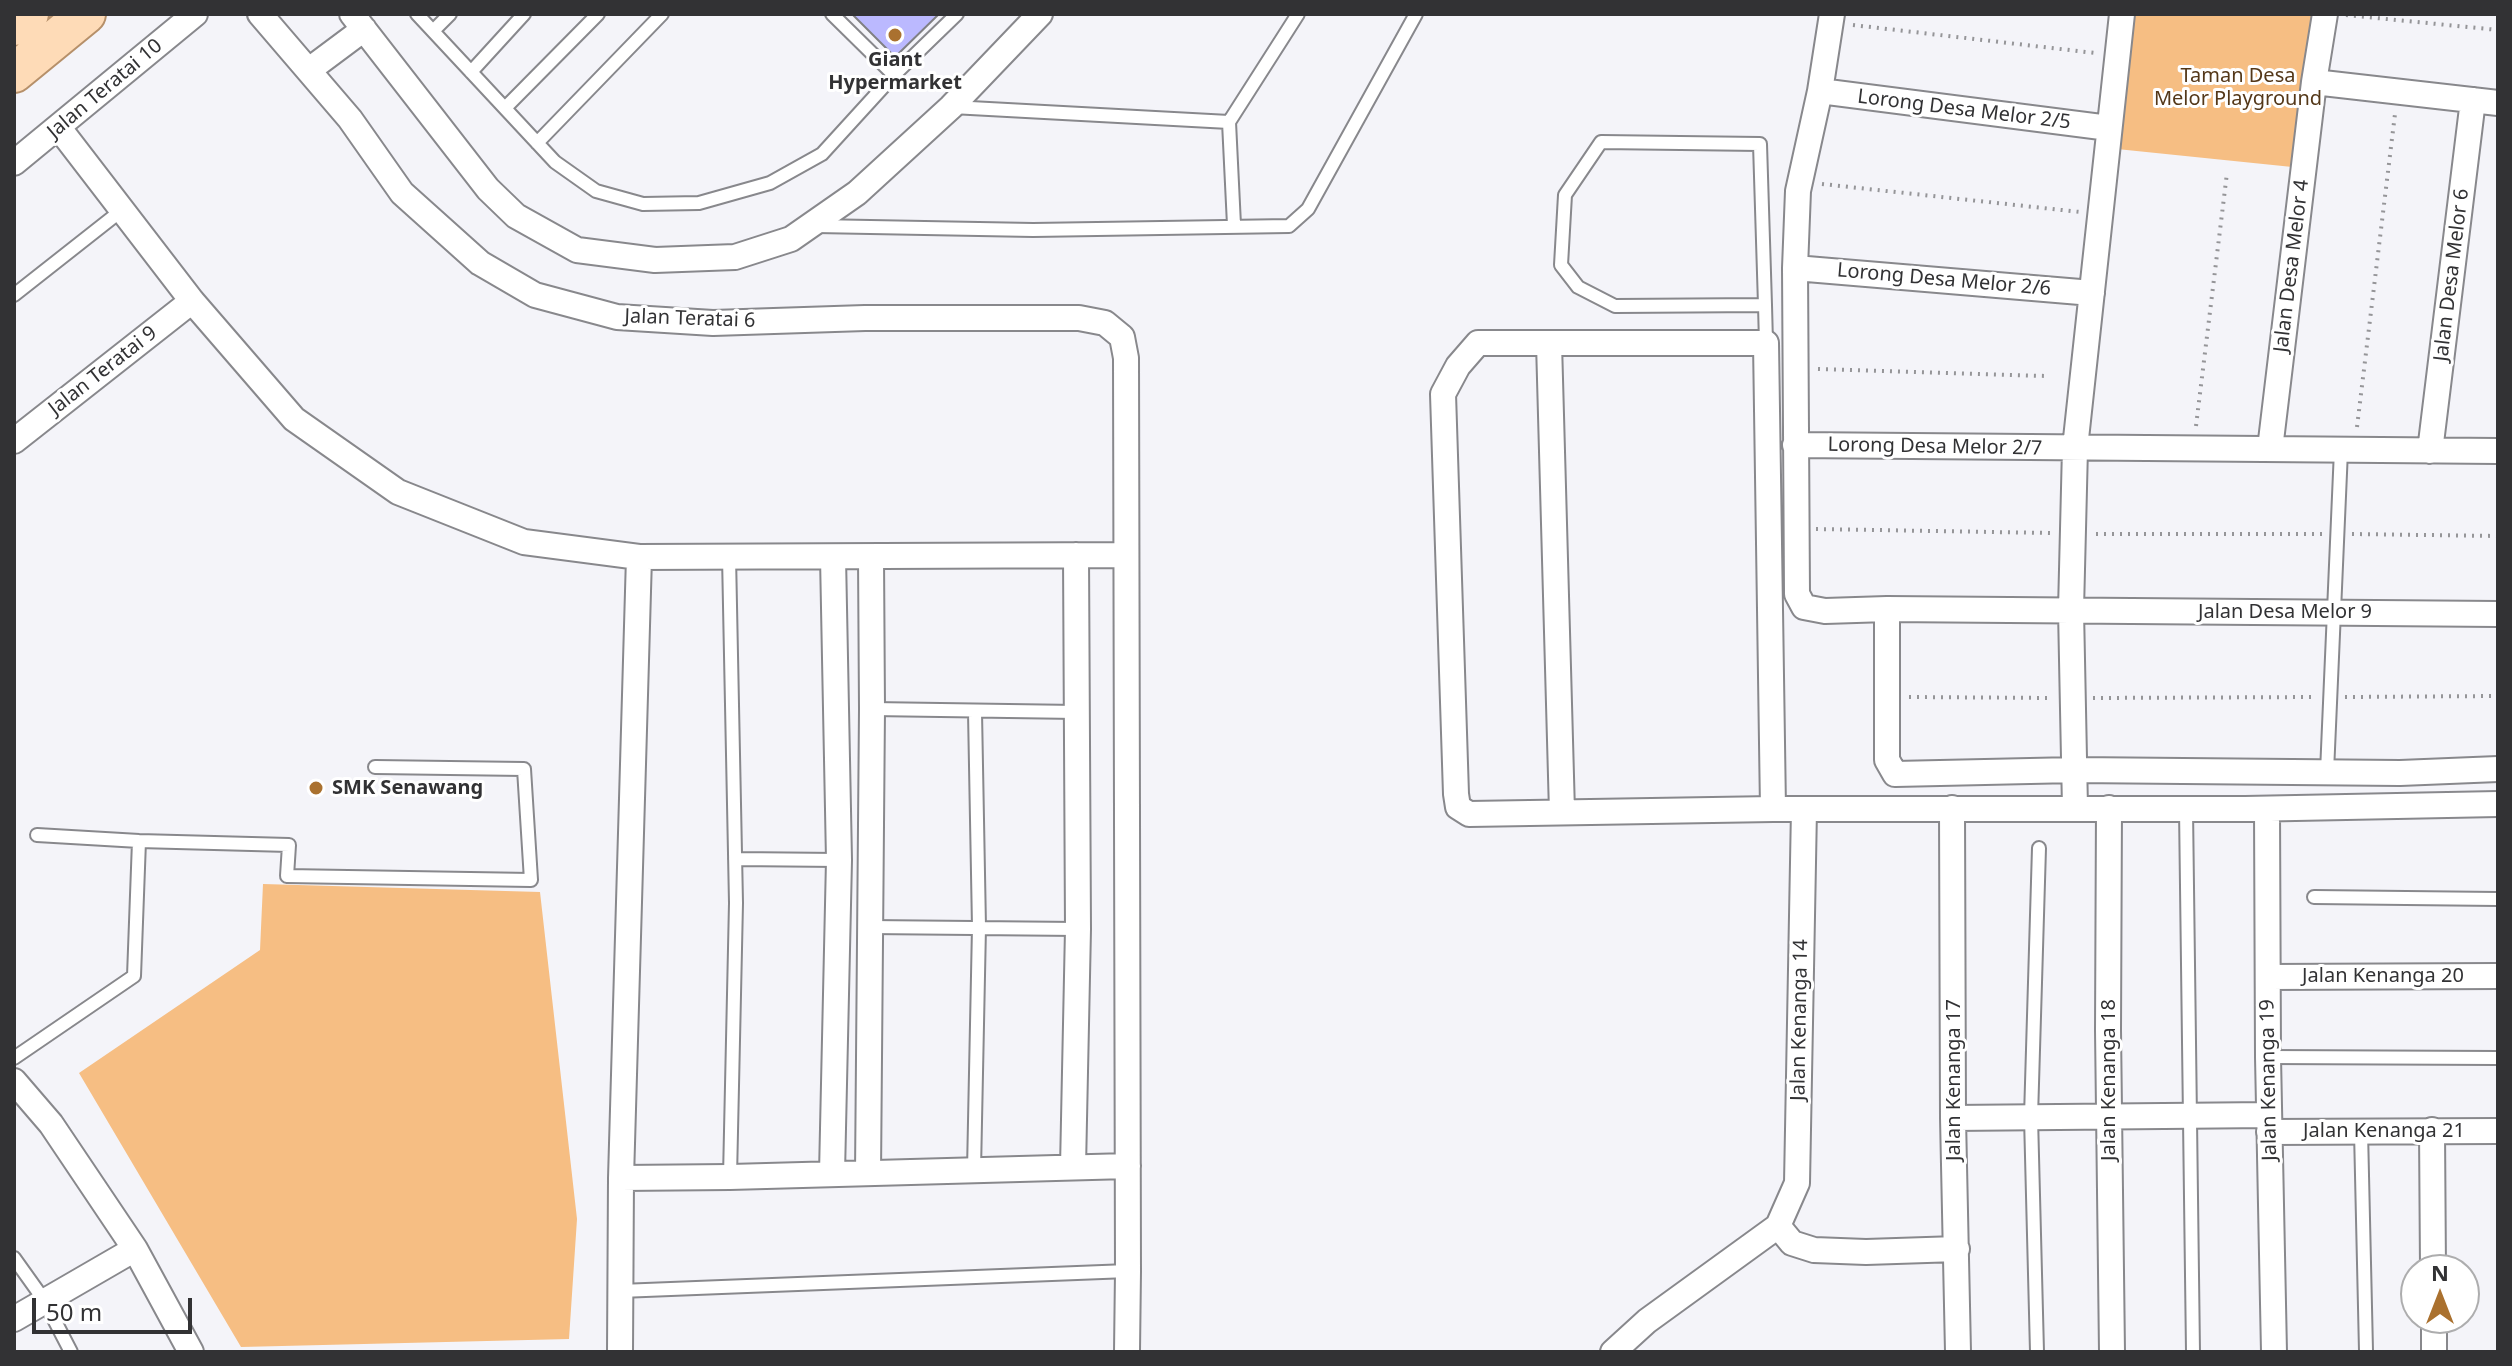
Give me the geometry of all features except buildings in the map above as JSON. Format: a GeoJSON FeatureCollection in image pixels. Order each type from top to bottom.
{"type":"FeatureCollection","features":[{"type":"Feature","properties":{"kind":"main road"},"geometry":{"type":"LineString","coordinates":[[14,26],[29,14]]}},
{"type":"Feature","properties":{"kind":"main road"},"geometry":{"type":"LineString","coordinates":[[14,73],[86,14]]}},
{"type":"Feature","properties":{"kind":"street","name":"Jalan Teratai 10"},"geometry":{"type":"LineString","coordinates":[[14,163],[195,14]]}},
{"type":"Feature","properties":{"kind":"street","name":"Jalan Teratai 6"},"geometry":{"type":"LineString","coordinates":[[260,14],[350,119],[402,193],[480,263],[535,295],[617,317],[713,323],[865,318],[1079,318],[1105,323],[1122,337],[1126,358],[1126,555]]}},
{"type":"Feature","properties":{"kind":"street"},"geometry":{"type":"LineString","coordinates":[[309,70],[358,22],[488,189],[516,216],[577,250],[655,260],[735,257],[791,239],[857,193],[951,107],[1040,14]]}},
{"type":"Feature","properties":{"kind":"street"},"geometry":{"type":"LineString","coordinates":[[2075,808],[2071,610],[2075,448],[2122,14]]}},
{"type":"Feature","properties":{"kind":"street","name":"Jalan Desa Melor 4"},"geometry":{"type":"LineString","coordinates":[[2270,449],[2325,14]]}},
{"type":"Feature","properties":{"kind":"street"},"geometry":{"type":"LineString","coordinates":[[1798,529],[1795,268],[1800,182],[1832,18]]}},
{"type":"Feature","properties":{"kind":"street"},"geometry":{"type":"LineString","coordinates":[[2314,82],[2498,103]]}},
{"type":"Feature","properties":{"kind":"street","name":"Lorong Desa Melor 2/5"},"geometry":{"type":"LineString","coordinates":[[1820,91],[2109,128]]}},
{"type":"Feature","properties":{"kind":"street","name":"Jalan Desa Melor 6"},"geometry":{"type":"LineString","coordinates":[[2430,451],[2473,100]]}},
{"type":"Feature","properties":{"kind":"street"},"geometry":{"type":"LineString","coordinates":[[59,128],[192,301],[294,419],[398,492],[524,542],[639,557],[1126,555],[1127,1352]]}},
{"type":"Feature","properties":{"kind":"street","name":"Lorong Desa Melor 2/6"},"geometry":{"type":"LineString","coordinates":[[1795,268],[2092,293]]}},
{"type":"Feature","properties":{"kind":"street","name":"Jalan Teratai 9"},"geometry":{"type":"LineString","coordinates":[[14,441],[192,301]]}},
{"type":"Feature","properties":{"kind":"street"},"geometry":{"type":"LineString","coordinates":[[1773,809],[1766,343],[1478,343],[1458,366],[1443,394],[1458,807],[1469,814],[1773,809],[2267,809],[2498,804]]}},
{"type":"Feature","properties":{"kind":"street"},"geometry":{"type":"LineString","coordinates":[[1549,343],[1562,812]]}},
{"type":"Feature","properties":{"kind":"street","name":"Lorong Desa Melor 2/7"},"geometry":{"type":"LineString","coordinates":[[1795,445],[2498,451]]}},
{"type":"Feature","properties":{"kind":"street","name":"Jalan Desa Melor 9"},"geometry":{"type":"LineString","coordinates":[[1798,529],[1797,594],[1804,607],[1825,611],[2498,614]]}},
{"type":"Feature","properties":{"kind":"street"},"geometry":{"type":"LineString","coordinates":[[1073,1167],[1078,929],[1076,555]]}},
{"type":"Feature","properties":{"kind":"street"},"geometry":{"type":"LineString","coordinates":[[620,1352],[621,1178],[639,557]]}},
{"type":"Feature","properties":{"kind":"street"},"geometry":{"type":"LineString","coordinates":[[832,1173],[839,860],[833,557]]}},
{"type":"Feature","properties":{"kind":"street"},"geometry":{"type":"LineString","coordinates":[[868,1173],[871,557]]}},
{"type":"Feature","properties":{"kind":"street"},"geometry":{"type":"LineString","coordinates":[[1887,609],[1887,760],[1895,774],[2075,770],[2400,773],[2498,769]]}},
{"type":"Feature","properties":{"kind":"street","name":"Jalan Kenanga 17"},"geometry":{"type":"LineString","coordinates":[[1952,808],[1953,1118],[1958,1352]]}},
{"type":"Feature","properties":{"kind":"street","name":"Jalan Kenanga 18"},"geometry":{"type":"LineString","coordinates":[[2109,808],[2112,1352]]}},
{"type":"Feature","properties":{"kind":"street","name":"Jalan Kenanga 14"},"geometry":{"type":"LineString","coordinates":[[1778,1226],[1797,1183],[1804,809]]}},
{"type":"Feature","properties":{"kind":"street","name":"Jalan Kenanga 19"},"geometry":{"type":"LineString","coordinates":[[2267,809],[2274,1352]]}},
{"type":"Feature","properties":{"kind":"street","name":"Jalan Kenanga 20"},"geometry":{"type":"LineString","coordinates":[[2268,977],[2498,976]]}},
{"type":"Feature","properties":{"kind":"street"},"geometry":{"type":"LineString","coordinates":[[14,1081],[51,1124],[135,1249],[191,1352]]}},
{"type":"Feature","properties":{"kind":"street","name":"Jalan Kenanga 21"},"geometry":{"type":"LineString","coordinates":[[1953,1118],[2190,1116],[2361,1131],[2498,1131]]}},
{"type":"Feature","properties":{"kind":"street"},"geometry":{"type":"LineString","coordinates":[[2432,1130],[2433,1254]]}},
{"type":"Feature","properties":{"kind":"street"},"geometry":{"type":"LineString","coordinates":[[621,1178],[1128,1166]]}},
{"type":"Feature","properties":{"kind":"street"},"geometry":{"type":"LineString","coordinates":[[1613,1352],[1647,1321],[1778,1226],[1792,1243],[1814,1250],[1957,1249]]}},
{"type":"Feature","properties":{"kind":"street"},"geometry":{"type":"LineString","coordinates":[[14,1319],[135,1249]]}},
{"type":"Feature","properties":{"kind":"lane"},"geometry":{"type":"LineString","coordinates":[[417,14],[555,162],[596,191],[643,204],[699,203],[770,183],[822,154],[894,75],[957,14]]}},
{"type":"Feature","properties":{"kind":"lane"},"geometry":{"type":"LineString","coordinates":[[433,31],[450,14]]}},
{"type":"Feature","properties":{"kind":"lane"},"geometry":{"type":"LineString","coordinates":[[471,72],[524,14]]}},
{"type":"Feature","properties":{"kind":"lane"},"geometry":{"type":"LineString","coordinates":[[505,108],[598,14]]}},
{"type":"Feature","properties":{"kind":"lane"},"geometry":{"type":"LineString","coordinates":[[537,143],[662,14]]}},
{"type":"Feature","properties":{"kind":"lane"},"geometry":{"type":"LineString","coordinates":[[832,14],[894,75]]}},
{"type":"Feature","properties":{"kind":"lane"},"geometry":{"type":"LineString","coordinates":[[1234,225],[1229,122],[1298,14]]}},
{"type":"Feature","properties":{"kind":"lane"},"geometry":{"type":"LineString","coordinates":[[809,226],[1033,230],[1289,226],[1308,209],[1416,14]]}},
{"type":"Feature","properties":{"kind":"lane"},"geometry":{"type":"LineString","coordinates":[[951,107],[1229,122]]}},
{"type":"Feature","properties":{"kind":"lane"},"geometry":{"type":"LineString","coordinates":[[1765,305],[1615,306],[1578,287],[1561,265],[1565,195],[1601,142],[1760,144],[1765,305],[1766,343]]}},
{"type":"Feature","properties":{"kind":"lane"},"geometry":{"type":"LineString","coordinates":[[14,295],[122,210]]}},
{"type":"Feature","properties":{"kind":"lane"},"geometry":{"type":"LineString","coordinates":[[2327,772],[2337,534],[2348,450]]}},
{"type":"Feature","properties":{"kind":"lane"},"geometry":{"type":"LineString","coordinates":[[729,556],[735,859],[730,1177]]}},
{"type":"Feature","properties":{"kind":"lane"},"geometry":{"type":"LineString","coordinates":[[872,709],[1077,712]]}},
{"type":"Feature","properties":{"kind":"lane"},"geometry":{"type":"LineString","coordinates":[[974,1170],[979,927],[975,712]]}},
{"type":"Feature","properties":{"kind":"lane"},"geometry":{"type":"LineString","coordinates":[[37,835],[289,845],[287,876],[531,880],[524,769],[375,767]]}},
{"type":"Feature","properties":{"kind":"lane"},"geometry":{"type":"LineString","coordinates":[[2186,809],[2193,1352]]}},
{"type":"Feature","properties":{"kind":"lane"},"geometry":{"type":"LineString","coordinates":[[14,1058],[134,976],[139,841]]}},
{"type":"Feature","properties":{"kind":"lane"},"geometry":{"type":"LineString","coordinates":[[2037,1352],[2031,1117],[2039,848]]}},
{"type":"Feature","properties":{"kind":"lane"},"geometry":{"type":"LineString","coordinates":[[735,859],[839,860]]}},
{"type":"Feature","properties":{"kind":"lane"},"geometry":{"type":"LineString","coordinates":[[2314,897],[2498,899]]}},
{"type":"Feature","properties":{"kind":"lane"},"geometry":{"type":"LineString","coordinates":[[869,927],[1078,929]]}},
{"type":"Feature","properties":{"kind":"lane"},"geometry":{"type":"LineString","coordinates":[[2268,1057],[2498,1058]]}},
{"type":"Feature","properties":{"kind":"lane"},"geometry":{"type":"LineString","coordinates":[[2361,1131],[2366,1351]]}},
{"type":"Feature","properties":{"kind":"lane"},"geometry":{"type":"LineString","coordinates":[[14,1258],[44,1300],[71,1352]]}},
{"type":"Feature","properties":{"kind":"lane"},"geometry":{"type":"LineString","coordinates":[[620,1291],[1128,1271]]}},
{"type":"Feature","properties":{"kind":"path"},"geometry":{"type":"LineString","coordinates":[[2340,14],[2498,30]]}},
{"type":"Feature","properties":{"kind":"path"},"geometry":{"type":"LineString","coordinates":[[1832,18],[2117,56]]}},
{"type":"Feature","properties":{"kind":"path"},"geometry":{"type":"LineString","coordinates":[[2348,450],[2398,92]]}},
{"type":"Feature","properties":{"kind":"path"},"geometry":{"type":"LineString","coordinates":[[2193,449],[2227,173]]}},
{"type":"Feature","properties":{"kind":"path"},"geometry":{"type":"LineString","coordinates":[[1800,182],[2100,214]]}},
{"type":"Feature","properties":{"kind":"path"},"geometry":{"type":"LineString","coordinates":[[1795,368],[2046,376]]}},
{"type":"Feature","properties":{"kind":"path"},"geometry":{"type":"LineString","coordinates":[[1798,529],[2498,536]]}},
{"type":"Feature","properties":{"kind":"path"},"geometry":{"type":"LineString","coordinates":[[1887,697],[2498,696]]}},
{"type":"Feature","properties":{"kind":"green space","name":"Taman Desa Melor Playground"},"geometry":{"type":"Polygon","coordinates":[[[2130,14],[2325,14],[2302,168],[2117,149],[2130,14]]]}},
{"type":"Feature","properties":{"kind":"green space"},"geometry":{"type":"Polygon","coordinates":[[[263,884],[540,892],[577,1219],[569,1339],[241,1347],[79,1073],[260,950],[263,884]]]}},
{"type":"Feature","properties":{"kind":"place","name":"Giant Hypermarket"},"geometry":{"type":"Point","coordinates":[895,35]}},
{"type":"Feature","properties":{"kind":"place","name":"SMK Senawang"},"geometry":{"type":"Point","coordinates":[316,788]}}]}
